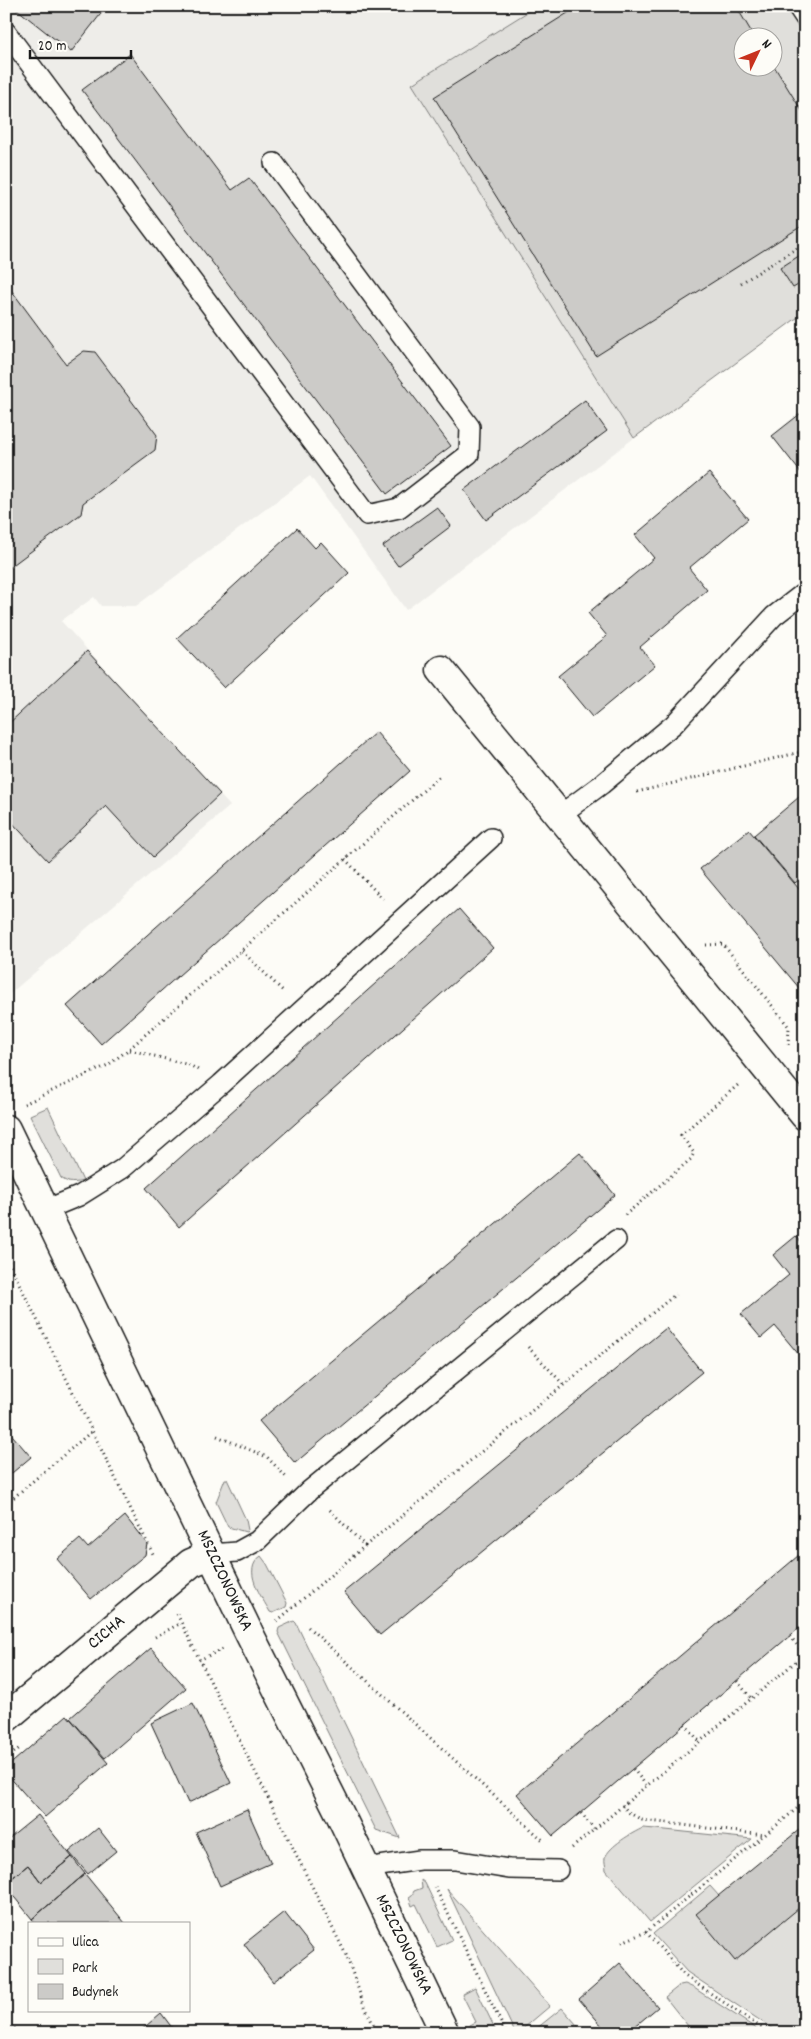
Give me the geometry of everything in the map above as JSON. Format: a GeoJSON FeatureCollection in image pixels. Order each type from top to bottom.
{"type":"FeatureCollection","features":[{"type":"Feature","properties":{"kind":"street"},"geometry":{"type":"LineString","coordinates":[[441,670],[805,1116]]}},
{"type":"Feature","properties":{"kind":"street","name":"MSZCZONOWSKA"},"geometry":{"type":"LineString","coordinates":[[6,1129],[366,1868],[444,2033]]}},
{"type":"Feature","properties":{"kind":"street","name":"CICHA"},"geometry":{"type":"LineString","coordinates":[[6,1718],[191,1562],[212,1554]]}},
{"type":"Feature","properties":{"kind":"lane"},"geometry":{"type":"LineString","coordinates":[[797,6],[805,18]]}},
{"type":"Feature","properties":{"kind":"lane"},"geometry":{"type":"LineString","coordinates":[[6,32],[367,515],[399,508],[469,454],[470,427],[274,163]]}},
{"type":"Feature","properties":{"kind":"lane"},"geometry":{"type":"LineString","coordinates":[[560,815],[602,784],[674,724],[774,616],[805,592]]}},
{"type":"Feature","properties":{"kind":"lane"},"geometry":{"type":"LineString","coordinates":[[45,1210],[79,1196],[122,1169],[221,1084],[491,838]]}},
{"type":"Feature","properties":{"kind":"lane"},"geometry":{"type":"LineString","coordinates":[[212,1554],[237,1552],[257,1541],[310,1490],[616,1240]]}},
{"type":"Feature","properties":{"kind":"lane"},"geometry":{"type":"LineString","coordinates":[[366,1868],[420,1860],[455,1860],[509,1869],[558,1870]]}},
{"type":"Feature","properties":{"kind":"path"},"geometry":{"type":"LineString","coordinates":[[741,283],[805,243]]}},
{"type":"Feature","properties":{"kind":"path"},"geometry":{"type":"LineString","coordinates":[[628,795],[805,751]]}},
{"type":"Feature","properties":{"kind":"path"},"geometry":{"type":"LineString","coordinates":[[23,1105],[108,1065],[129,1050],[441,775]]}},
{"type":"Feature","properties":{"kind":"path"},"geometry":{"type":"LineString","coordinates":[[346,860],[401,919]]}},
{"type":"Feature","properties":{"kind":"path"},"geometry":{"type":"LineString","coordinates":[[700,945],[723,944],[789,1027],[788,1046]]}},
{"type":"Feature","properties":{"kind":"path"},"geometry":{"type":"LineString","coordinates":[[242,951],[301,1010]]}},
{"type":"Feature","properties":{"kind":"path"},"geometry":{"type":"LineString","coordinates":[[129,1050],[190,1065],[221,1084]]}},
{"type":"Feature","properties":{"kind":"path"},"geometry":{"type":"LineString","coordinates":[[6,1256],[156,1561]]}},
{"type":"Feature","properties":{"kind":"path"},"geometry":{"type":"LineString","coordinates":[[275,1623],[365,1546],[676,1294]]}},
{"type":"Feature","properties":{"kind":"path"},"geometry":{"type":"LineString","coordinates":[[510,1328],[564,1385]]}},
{"type":"Feature","properties":{"kind":"path"},"geometry":{"type":"LineString","coordinates":[[6,1504],[92,1431]]}},
{"type":"Feature","properties":{"kind":"path"},"geometry":{"type":"LineString","coordinates":[[216,1436],[267,1458],[290,1481]]}},
{"type":"Feature","properties":{"kind":"path"},"geometry":{"type":"LineString","coordinates":[[310,1490],[365,1546]]}},
{"type":"Feature","properties":{"kind":"path"},"geometry":{"type":"LineString","coordinates":[[181,1623],[346,1955],[363,2002],[377,2033]]}},
{"type":"Feature","properties":{"kind":"path"},"geometry":{"type":"LineString","coordinates":[[308,1628],[550,1847]]}},
{"type":"Feature","properties":{"kind":"path"},"geometry":{"type":"LineString","coordinates":[[566,1852],[804,1654],[790,1636]]}},
{"type":"Feature","properties":{"kind":"path"},"geometry":{"type":"LineString","coordinates":[[199,1660],[228,1646]]}},
{"type":"Feature","properties":{"kind":"path"},"geometry":{"type":"LineString","coordinates":[[737,1681],[751,1698]]}},
{"type":"Feature","properties":{"kind":"path"},"geometry":{"type":"LineString","coordinates":[[685,1724],[699,1741]]}},
{"type":"Feature","properties":{"kind":"path"},"geometry":{"type":"LineString","coordinates":[[633,1769],[646,1785]]}},
{"type":"Feature","properties":{"kind":"path"},"geometry":{"type":"LineString","coordinates":[[622,1942],[646,1932],[805,1802]]}},
{"type":"Feature","properties":{"kind":"path"},"geometry":{"type":"LineString","coordinates":[[622,1805],[628,1812],[642,1820],[764,1835]]}},
{"type":"Feature","properties":{"kind":"path"},"geometry":{"type":"LineString","coordinates":[[580,1813],[594,1828]]}},
{"type":"Feature","properties":{"kind":"path"},"geometry":{"type":"LineString","coordinates":[[420,1860],[506,2033]]}},
{"type":"Feature","properties":{"kind":"path"},"geometry":{"type":"LineString","coordinates":[[646,1932],[685,1976],[769,2033]]}},
{"type":"Feature","properties":{"kind":"path"},"geometry":{"type":"LineString","coordinates":[[6,2022],[21,2033]]}},
{"type":"Feature","properties":{"kind":"shaded area"},"geometry":{"type":"Polygon","coordinates":[[[6,6],[537,6],[413,85],[634,438],[406,610],[310,476],[136,606],[101,606],[94,597],[61,621],[230,806],[6,997],[6,6]]]}},
{"type":"Feature","properties":{"kind":"green space"},"geometry":{"type":"Polygon","coordinates":[[[537,6],[805,6],[805,312],[634,438],[412,84],[537,6]]]}},
{"type":"Feature","properties":{"kind":"green space"},"geometry":{"type":"Polygon","coordinates":[[[48,1107],[83,1181],[72,1182],[61,1178],[30,1115],[48,1107]]]}},
{"type":"Feature","properties":{"kind":"green space"},"geometry":{"type":"Polygon","coordinates":[[[225,1479],[227,1479],[246,1520],[248,1530],[246,1532],[228,1527],[216,1502],[225,1479]]]}},
{"type":"Feature","properties":{"kind":"green space"},"geometry":{"type":"Polygon","coordinates":[[[261,1556],[287,1603],[286,1607],[273,1613],[270,1612],[262,1599],[253,1576],[255,1562],[261,1556]]]}},
{"type":"Feature","properties":{"kind":"green space"},"geometry":{"type":"Polygon","coordinates":[[[294,1621],[400,1838],[376,1830],[278,1632],[279,1628],[294,1621]]]}},
{"type":"Feature","properties":{"kind":"green space"},"geometry":{"type":"Polygon","coordinates":[[[643,1828],[752,1839],[650,1922],[606,1870],[605,1861],[607,1853],[611,1849],[643,1828]]]}},
{"type":"Feature","properties":{"kind":"green space"},"geometry":{"type":"Polygon","coordinates":[[[421,1880],[425,1883],[452,1940],[437,1947],[416,1904],[412,1906],[409,1897],[414,1891],[422,1888],[421,1880]]]}},
{"type":"Feature","properties":{"kind":"green space"},"geometry":{"type":"Polygon","coordinates":[[[710,1886],[719,1896],[805,1903],[805,2029],[801,2033],[779,2033],[687,1972],[653,1934],[710,1886]]]}},
{"type":"Feature","properties":{"kind":"green space"},"geometry":{"type":"Polygon","coordinates":[[[447,1889],[550,2006],[518,2033],[515,2033],[447,1889]]]}},
{"type":"Feature","properties":{"kind":"green space"},"geometry":{"type":"Polygon","coordinates":[[[685,1984],[763,2033],[690,2033],[692,2031],[665,1997],[680,1985],[685,1984]]]}},
{"type":"Feature","properties":{"kind":"green space"},"geometry":{"type":"Polygon","coordinates":[[[475,1987],[497,2033],[480,2033],[478,2028],[473,2031],[470,2025],[476,2022],[462,1994],[475,1987]]]}},
{"type":"Feature","properties":{"kind":"green space"},"geometry":{"type":"Polygon","coordinates":[[[562,2008],[584,2033],[531,2033],[562,2008]]]}},
{"type":"Feature","properties":{"kind":"building"},"geometry":{"type":"Polygon","coordinates":[[[13,6],[107,6],[71,52],[13,6]]]}},
{"type":"Feature","properties":{"kind":"building"},"geometry":{"type":"Polygon","coordinates":[[[579,6],[736,6],[749,28],[734,28],[734,78],[781,78],[805,116],[805,224],[596,356],[434,97],[579,6]]]}},
{"type":"Feature","properties":{"kind":"building"},"geometry":{"type":"Polygon","coordinates":[[[130,54],[232,190],[249,178],[451,446],[387,494],[82,90],[130,54]]]}},
{"type":"Feature","properties":{"kind":"building"},"geometry":{"type":"Polygon","coordinates":[[[805,252],[805,281],[793,288],[780,268],[805,252]]]}},
{"type":"Feature","properties":{"kind":"building"},"geometry":{"type":"Polygon","coordinates":[[[6,283],[66,364],[84,351],[95,352],[157,435],[155,450],[83,503],[81,514],[6,570],[6,283]]]}},
{"type":"Feature","properties":{"kind":"building"},"geometry":{"type":"Polygon","coordinates":[[[585,400],[607,431],[486,520],[464,490],[585,400]]]}},
{"type":"Feature","properties":{"kind":"building"},"geometry":{"type":"Polygon","coordinates":[[[805,410],[805,478],[772,436],[805,410]]]}},
{"type":"Feature","properties":{"kind":"building"},"geometry":{"type":"Polygon","coordinates":[[[709,473],[748,519],[689,568],[707,590],[640,647],[655,665],[592,717],[558,676],[607,636],[588,613],[654,558],[635,535],[709,473]]]}},
{"type":"Feature","properties":{"kind":"building"},"geometry":{"type":"Polygon","coordinates":[[[437,507],[451,526],[398,566],[383,546],[437,507]]]}},
{"type":"Feature","properties":{"kind":"building"},"geometry":{"type":"Polygon","coordinates":[[[297,528],[315,548],[321,542],[349,573],[224,688],[177,638],[297,528]]]}},
{"type":"Feature","properties":{"kind":"building"},"geometry":{"type":"Polygon","coordinates":[[[87,651],[220,794],[153,857],[106,806],[48,861],[6,816],[6,726],[87,651]]]}},
{"type":"Feature","properties":{"kind":"building"},"geometry":{"type":"Polygon","coordinates":[[[376,732],[410,771],[101,1044],[67,1006],[376,732]]]}},
{"type":"Feature","properties":{"kind":"building"},"geometry":{"type":"Polygon","coordinates":[[[805,792],[805,875],[795,883],[754,835],[805,792]]]}},
{"type":"Feature","properties":{"kind":"building"},"geometry":{"type":"Polygon","coordinates":[[[749,830],[805,896],[805,995],[700,869],[749,830]]]}},
{"type":"Feature","properties":{"kind":"building"},"geometry":{"type":"Polygon","coordinates":[[[459,909],[493,948],[179,1227],[146,1188],[459,909]]]}},
{"type":"Feature","properties":{"kind":"building"},"geometry":{"type":"Polygon","coordinates":[[[580,1153],[615,1195],[295,1463],[259,1421],[580,1153]]]}},
{"type":"Feature","properties":{"kind":"building"},"geometry":{"type":"Polygon","coordinates":[[[796,1236],[805,1246],[805,1362],[775,1326],[761,1338],[741,1314],[789,1275],[773,1255],[796,1236]]]}},
{"type":"Feature","properties":{"kind":"building"},"geometry":{"type":"Polygon","coordinates":[[[666,1328],[702,1372],[380,1635],[344,1592],[666,1328]]]}},
{"type":"Feature","properties":{"kind":"building"},"geometry":{"type":"Polygon","coordinates":[[[6,1428],[31,1457],[6,1478],[6,1428]]]}},
{"type":"Feature","properties":{"kind":"building"},"geometry":{"type":"Polygon","coordinates":[[[125,1516],[147,1544],[145,1555],[91,1599],[57,1559],[80,1539],[88,1548],[125,1516]]]}},
{"type":"Feature","properties":{"kind":"building"},"geometry":{"type":"Polygon","coordinates":[[[805,1550],[805,1623],[553,1836],[517,1794],[805,1550]]]}},
{"type":"Feature","properties":{"kind":"building"},"geometry":{"type":"Polygon","coordinates":[[[151,1648],[186,1688],[105,1758],[70,1718],[151,1648]]]}},
{"type":"Feature","properties":{"kind":"building"},"geometry":{"type":"Polygon","coordinates":[[[193,1703],[231,1783],[188,1803],[151,1723],[193,1703]]]}},
{"type":"Feature","properties":{"kind":"building"},"geometry":{"type":"Polygon","coordinates":[[[67,1715],[108,1763],[45,1817],[6,1773],[6,1768],[67,1715]]]}},
{"type":"Feature","properties":{"kind":"building"},"geometry":{"type":"Polygon","coordinates":[[[247,1809],[271,1863],[220,1886],[196,1832],[247,1809]]]}},
{"type":"Feature","properties":{"kind":"building"},"geometry":{"type":"Polygon","coordinates":[[[38,1815],[72,1857],[41,1882],[28,1865],[6,1883],[6,1841],[38,1815]]]}},
{"type":"Feature","properties":{"kind":"building"},"geometry":{"type":"Polygon","coordinates":[[[805,1825],[805,1903],[735,1961],[696,1914],[805,1825]]]}},
{"type":"Feature","properties":{"kind":"building"},"geometry":{"type":"Polygon","coordinates":[[[98,1828],[116,1851],[88,1874],[69,1852],[98,1828]]]}},
{"type":"Feature","properties":{"kind":"building"},"geometry":{"type":"Polygon","coordinates":[[[72,1857],[85,1874],[32,1919],[6,1887],[6,1883],[28,1865],[41,1882],[72,1857]]]}},
{"type":"Feature","properties":{"kind":"building"},"geometry":{"type":"Polygon","coordinates":[[[85,1874],[124,1922],[34,1922],[32,1919],[85,1874]]]}},
{"type":"Feature","properties":{"kind":"building"},"geometry":{"type":"Polygon","coordinates":[[[284,1912],[314,1950],[273,1982],[244,1944],[284,1912]]]}},
{"type":"Feature","properties":{"kind":"building"},"geometry":{"type":"Polygon","coordinates":[[[620,1963],[658,2007],[627,2033],[608,2033],[579,1999],[620,1963]]]}},
{"type":"Feature","properties":{"kind":"building"},"geometry":{"type":"Polygon","coordinates":[[[161,2013],[176,2033],[138,2033],[161,2013]]]}}]}
